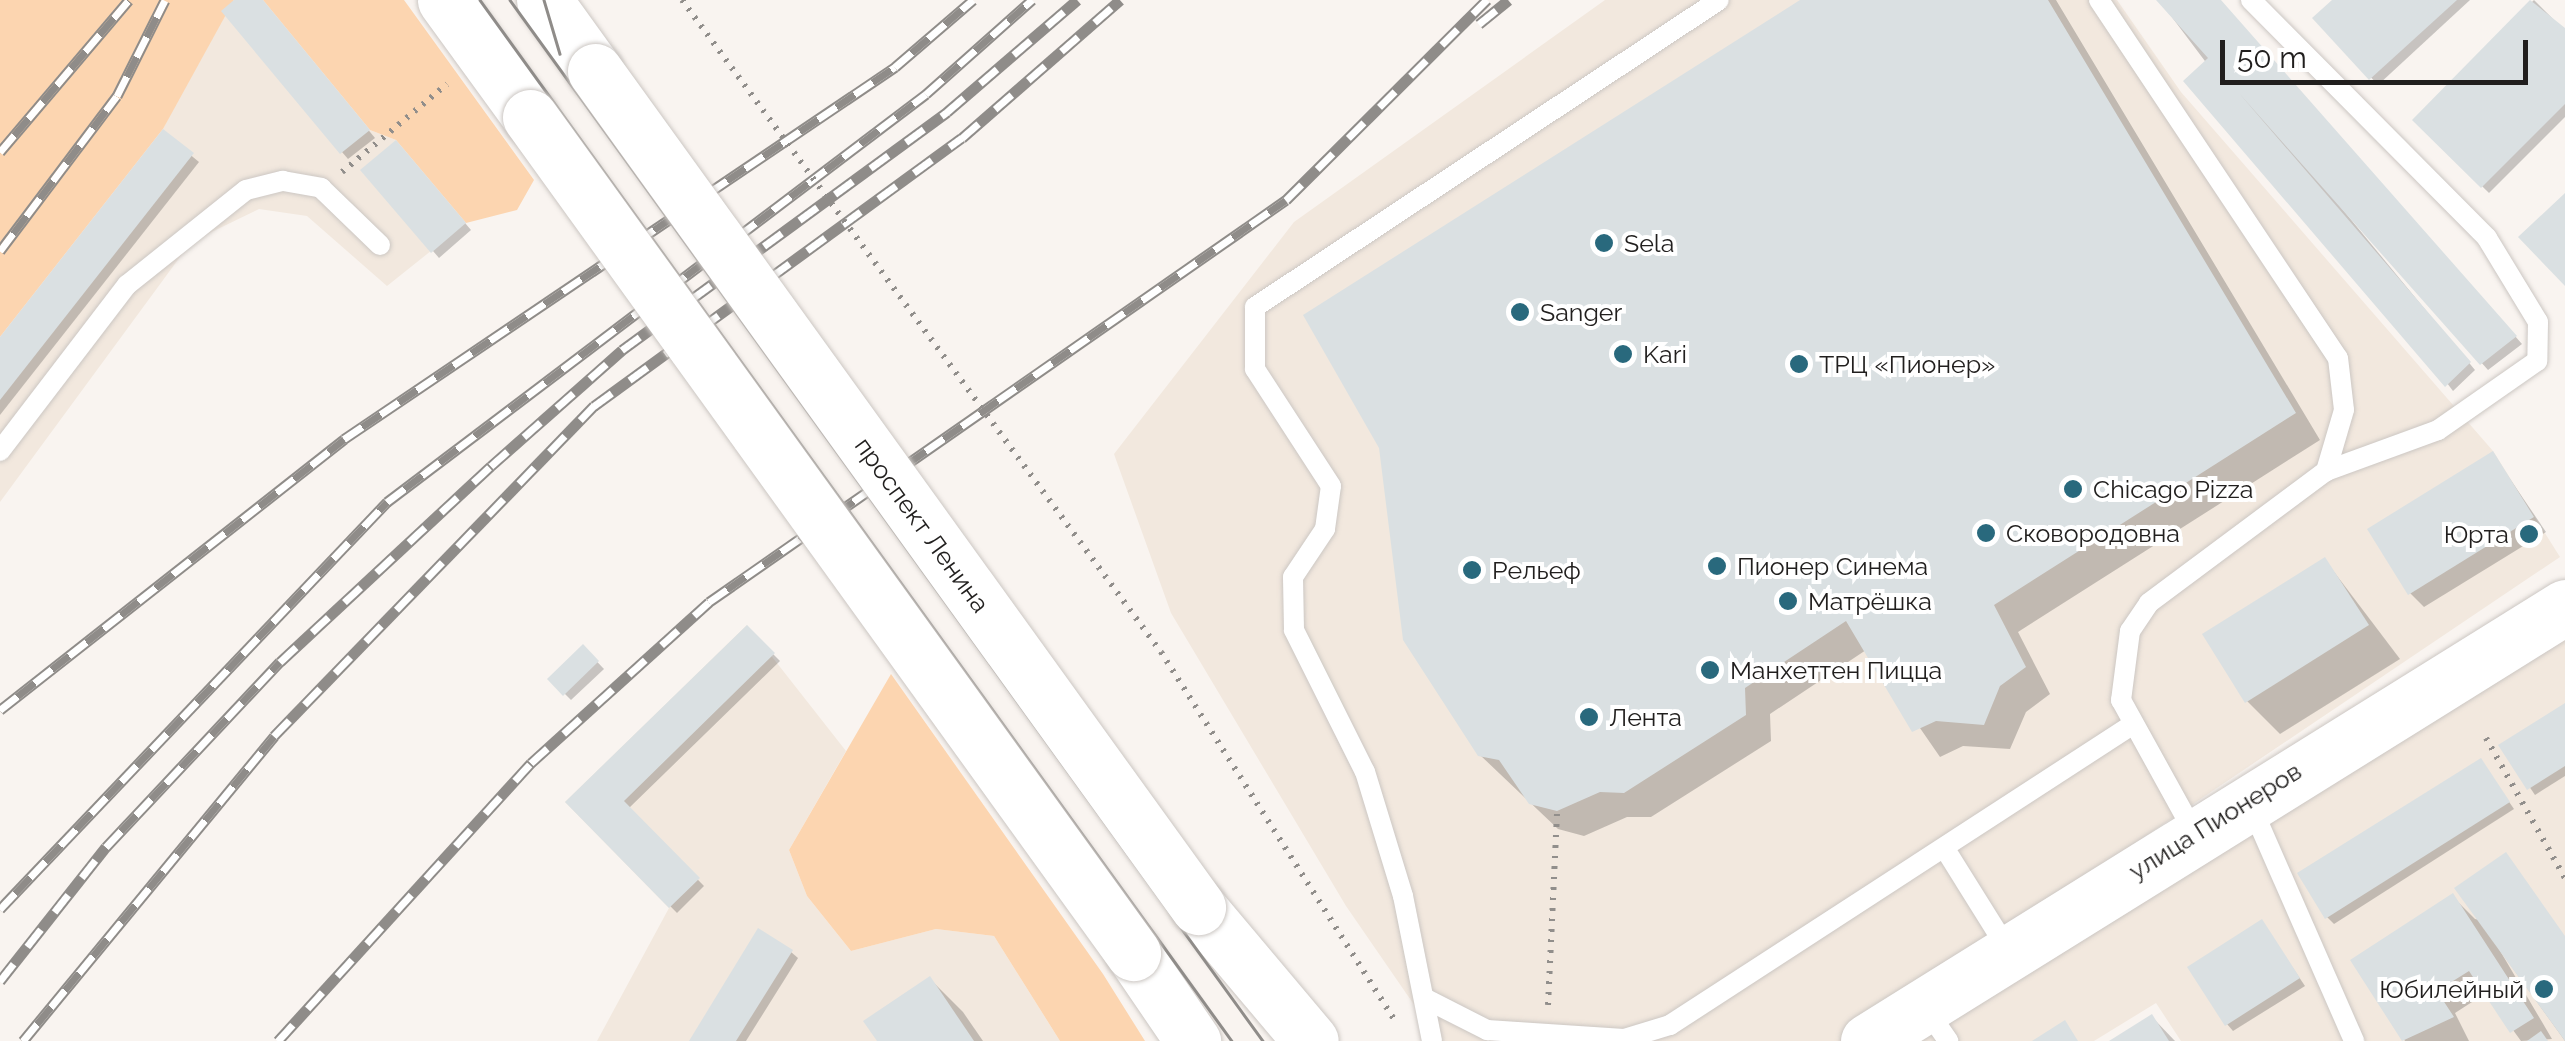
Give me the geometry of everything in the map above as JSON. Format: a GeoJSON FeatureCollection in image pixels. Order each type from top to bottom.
{"type":"FeatureCollection","features":[{"type":"Feature","properties":{"kind":"main road"},"geometry":{"type":"LineString","coordinates":[[446,0],[1193,1041]]}},
{"type":"Feature","properties":{"kind":"main road","name":"проспект Ленина"},"geometry":{"type":"LineString","coordinates":[[544,0],[1198,907],[1311,1041]]}},
{"type":"Feature","properties":{"kind":"main road","name":"улица Пионеров"},"geometry":{"type":"LineString","coordinates":[[1868,1041],[1936,1023],[2008,951],[2194,832],[2565,607]]}},
{"type":"Feature","properties":{"kind":"lane"},"geometry":{"type":"LineString","coordinates":[[1432,1041],[1365,772],[1294,630],[1293,576],[1325,528],[1331,486],[1255,369],[1255,307],[1718,0]]}},
{"type":"Feature","properties":{"kind":"lane"},"geometry":{"type":"LineString","coordinates":[[2099,0],[2338,358],[2344,410],[2326,471]]}},
{"type":"Feature","properties":{"kind":"lane"},"geometry":{"type":"LineString","coordinates":[[2194,832],[2132,725],[2121,672],[2149,602],[2326,471],[2438,430],[2537,361],[2538,322],[2487,238],[2251,0]]}},
{"type":"Feature","properties":{"kind":"lane"},"geometry":{"type":"LineString","coordinates":[[0,451],[126,285],[194,223],[246,190],[283,181],[321,188],[380,245]]}},
{"type":"Feature","properties":{"kind":"lane"},"geometry":{"type":"LineString","coordinates":[[1424,998],[1487,1030],[1624,1040],[1670,1025],[2132,725]]}},
{"type":"Feature","properties":{"kind":"lane"},"geometry":{"type":"LineString","coordinates":[[2248,800],[2354,1041]]}},
{"type":"Feature","properties":{"kind":"lane"},"geometry":{"type":"LineString","coordinates":[[1945,850],[2008,951]]}},
{"type":"Feature","properties":{"kind":"path"},"geometry":{"type":"LineString","coordinates":[[682,0],[1162,652],[1407,1041]]}},
{"type":"Feature","properties":{"kind":"path"},"geometry":{"type":"LineString","coordinates":[[321,188],[458,75]]}},
{"type":"Feature","properties":{"kind":"path"},"geometry":{"type":"LineString","coordinates":[[2486,738],[2565,878]]}},
{"type":"Feature","properties":{"kind":"path"},"geometry":{"type":"LineString","coordinates":[[1546,1035],[1557,811]]}},
{"type":"Feature","properties":{"kind":"shaded area"},"geometry":{"type":"Polygon","coordinates":[[[0,0],[234,0],[163,129],[0,337],[0,0]]]}},
{"type":"Feature","properties":{"kind":"shaded area"},"geometry":{"type":"Polygon","coordinates":[[[263,0],[370,130],[396,140],[466,223],[387,286],[307,216],[259,209],[191,242],[0,502],[0,337],[163,129],[221,11],[263,0]]]}},
{"type":"Feature","properties":{"kind":"shaded area"},"geometry":{"type":"Polygon","coordinates":[[[263,0],[404,0],[534,180],[517,210],[466,223],[396,140],[370,130],[263,0]]]}},
{"type":"Feature","properties":{"kind":"shaded area","name":"ТРЦ «Пионер»"},"geometry":{"type":"Polygon","coordinates":[[[1605,0],[2117,0],[2181,92],[2493,451],[2560,557],[1841,1041],[1439,1041],[1346,906],[1171,613],[1114,454],[1294,222],[1605,0]]]}},
{"type":"Feature","properties":{"kind":"shaded area"},"geometry":{"type":"Polygon","coordinates":[[[747,625],[846,751],[789,850],[807,896],[851,951],[936,929],[994,936],[1060,1041],[597,1041],[669,908],[565,802],[747,625]]]}},
{"type":"Feature","properties":{"kind":"shaded area"},"geometry":{"type":"Polygon","coordinates":[[[2565,636],[2565,1041],[2181,1041],[2156,1003],[2094,1041],[1919,1041],[2565,636]]]}},
{"type":"Feature","properties":{"kind":"shaded area"},"geometry":{"type":"Polygon","coordinates":[[[891,674],[1103,974],[1145,1041],[1060,1041],[994,936],[936,929],[851,951],[807,896],[789,850],[891,674]]]}},
{"type":"Feature","properties":{"kind":"building"},"geometry":{"type":"Polygon","coordinates":[[[234,0],[263,0],[370,130],[340,154],[221,11],[234,0]]]}},
{"type":"Feature","properties":{"kind":"building","name":"ТРЦ «Пионер»"},"geometry":{"type":"Polygon","coordinates":[[[1800,0],[2048,0],[2296,413],[1994,605],[2026,667],[2000,686],[1984,725],[1936,721],[1912,732],[1846,621],[1745,688],[1746,715],[1624,793],[1600,792],[1557,811],[1529,804],[1499,760],[1478,756],[1403,640],[1379,448],[1303,315],[1800,0]]]}},
{"type":"Feature","properties":{"kind":"building"},"geometry":{"type":"Polygon","coordinates":[[[2156,0],[2221,0],[2517,336],[2480,365],[2238,92],[2471,362],[2445,387],[2183,81],[2208,58],[2156,0]]]}},
{"type":"Feature","properties":{"kind":"building"},"geometry":{"type":"Polygon","coordinates":[[[2332,0],[2457,0],[2369,80],[2312,18],[2332,0]]]}},
{"type":"Feature","properties":{"kind":"building"},"geometry":{"type":"Polygon","coordinates":[[[2530,0],[2565,28],[2565,104],[2481,188],[2412,120],[2530,0]]]}},
{"type":"Feature","properties":{"kind":"building"},"geometry":{"type":"Polygon","coordinates":[[[163,129],[194,153],[0,400],[0,337],[163,129]]]}},
{"type":"Feature","properties":{"kind":"building"},"geometry":{"type":"Polygon","coordinates":[[[396,140],[466,223],[431,253],[360,170],[396,140]]]}},
{"type":"Feature","properties":{"kind":"building"},"geometry":{"type":"Polygon","coordinates":[[[2565,193],[2565,286],[2518,237],[2565,193]]]}},
{"type":"Feature","properties":{"kind":"building"},"geometry":{"type":"Polygon","coordinates":[[[2493,451],[2534,517],[2408,595],[2367,529],[2493,451]]]}},
{"type":"Feature","properties":{"kind":"building"},"geometry":{"type":"Polygon","coordinates":[[[2325,557],[2369,625],[2245,703],[2202,634],[2325,557]]]}},
{"type":"Feature","properties":{"kind":"building"},"geometry":{"type":"Polygon","coordinates":[[[747,625],[775,653],[624,801],[700,878],[669,908],[565,802],[747,625]]]}},
{"type":"Feature","properties":{"kind":"building"},"geometry":{"type":"Polygon","coordinates":[[[583,644],[599,661],[563,696],[547,679],[583,644]]]}},
{"type":"Feature","properties":{"kind":"building"},"geometry":{"type":"Polygon","coordinates":[[[2565,703],[2565,766],[2527,790],[2498,745],[2565,703]]]}},
{"type":"Feature","properties":{"kind":"building"},"geometry":{"type":"Polygon","coordinates":[[[2481,758],[2510,802],[2325,919],[2297,873],[2481,758]]]}},
{"type":"Feature","properties":{"kind":"building","name":"Юбилейный"},"geometry":{"type":"Polygon","coordinates":[[[2506,852],[2565,936],[2565,1041],[2454,888],[2506,852]]]}},
{"type":"Feature","properties":{"kind":"building"},"geometry":{"type":"Polygon","coordinates":[[[2453,893],[2534,1018],[2510,1033],[2469,971],[2437,991],[2454,1017],[2402,1041],[2350,960],[2453,893]]]}},
{"type":"Feature","properties":{"kind":"building"},"geometry":{"type":"Polygon","coordinates":[[[2262,919],[2300,978],[2225,1026],[2187,967],[2262,919]]]}},
{"type":"Feature","properties":{"kind":"building"},"geometry":{"type":"Polygon","coordinates":[[[758,928],[793,950],[736,1041],[689,1041],[758,928]]]}},
{"type":"Feature","properties":{"kind":"building"},"geometry":{"type":"Polygon","coordinates":[[[930,976],[974,1041],[877,1041],[863,1021],[930,976]]]}},
{"type":"Feature","properties":{"kind":"building"},"geometry":{"type":"Polygon","coordinates":[[[2152,1014],[2169,1041],[2109,1041],[2152,1014]]]}},
{"type":"Feature","properties":{"kind":"building"},"geometry":{"type":"Polygon","coordinates":[[[2065,1020],[2078,1041],[2032,1041],[2065,1020]]]}},
{"type":"Feature","properties":{"kind":"building"},"geometry":{"type":"Polygon","coordinates":[[[2541,1031],[2548,1041],[2527,1041],[2541,1031]]]}},
{"type":"Feature","properties":{"kind":"tram line"},"geometry":{"type":"LineString","coordinates":[[480,0],[1232,1041]]}},
{"type":"Feature","properties":{"kind":"tram line"},"geometry":{"type":"LineString","coordinates":[[510,0],[1263,1041]]}},
{"type":"Feature","properties":{"kind":"tram line"},"geometry":{"type":"LineString","coordinates":[[544,0],[560,54]]}},
{"type":"Feature","properties":{"kind":"railway"},"geometry":{"type":"LineString","coordinates":[[0,152],[129,0]]}},
{"type":"Feature","properties":{"kind":"railway"},"geometry":{"type":"LineString","coordinates":[[0,251],[117,96],[165,0]]}},
{"type":"Feature","properties":{"kind":"railway"},"geometry":{"type":"LineString","coordinates":[[0,710],[344,439],[895,67],[973,0]]}},
{"type":"Feature","properties":{"kind":"railway"},"geometry":{"type":"LineString","coordinates":[[0,909],[387,502],[926,94],[1032,0]]}},
{"type":"Feature","properties":{"kind":"railway"},"geometry":{"type":"LineString","coordinates":[[0,981],[106,847],[280,662],[491,466],[622,350],[947,112],[1077,0]]}},
{"type":"Feature","properties":{"kind":"railway"},"geometry":{"type":"LineString","coordinates":[[23,1041],[274,736],[594,406],[962,138],[1120,0]]}},
{"type":"Feature","properties":{"kind":"railway"},"geometry":{"type":"LineString","coordinates":[[278,1041],[531,763],[709,602],[1286,200],[1487,0]]}},
{"type":"Feature","properties":{"kind":"railway"},"geometry":{"type":"LineString","coordinates":[[1479,24],[1509,0]]}},
{"type":"Feature","properties":{"kind":"place","name":"Sela"},"geometry":{"type":"Point","coordinates":[1604,243]}},
{"type":"Feature","properties":{"kind":"place","name":"Sanger"},"geometry":{"type":"Point","coordinates":[1520,312]}},
{"type":"Feature","properties":{"kind":"place","name":"Kari"},"geometry":{"type":"Point","coordinates":[1623,354]}},
{"type":"Feature","properties":{"kind":"place","name":"ТРЦ «Пионер»"},"geometry":{"type":"Point","coordinates":[1799,364]}},
{"type":"Feature","properties":{"kind":"place","name":"Chicago Pizza"},"geometry":{"type":"Point","coordinates":[2073,489]}},
{"type":"Feature","properties":{"kind":"place","name":"Сковородовна"},"geometry":{"type":"Point","coordinates":[1986,533]}},
{"type":"Feature","properties":{"kind":"place","name":"Юрта"},"geometry":{"type":"Point","coordinates":[2529,534]}},
{"type":"Feature","properties":{"kind":"place","name":"Пионер Синема"},"geometry":{"type":"Point","coordinates":[1717,566]}},
{"type":"Feature","properties":{"kind":"place","name":"Рельеф"},"geometry":{"type":"Point","coordinates":[1472,570]}},
{"type":"Feature","properties":{"kind":"place","name":"Матрёшка"},"geometry":{"type":"Point","coordinates":[1788,601]}},
{"type":"Feature","properties":{"kind":"place","name":"Манхеттен Пицца"},"geometry":{"type":"Point","coordinates":[1710,670]}},
{"type":"Feature","properties":{"kind":"place","name":"Лента"},"geometry":{"type":"Point","coordinates":[1589,717]}},
{"type":"Feature","properties":{"kind":"place","name":"Юбилейный"},"geometry":{"type":"Point","coordinates":[2544,989]}}]}
